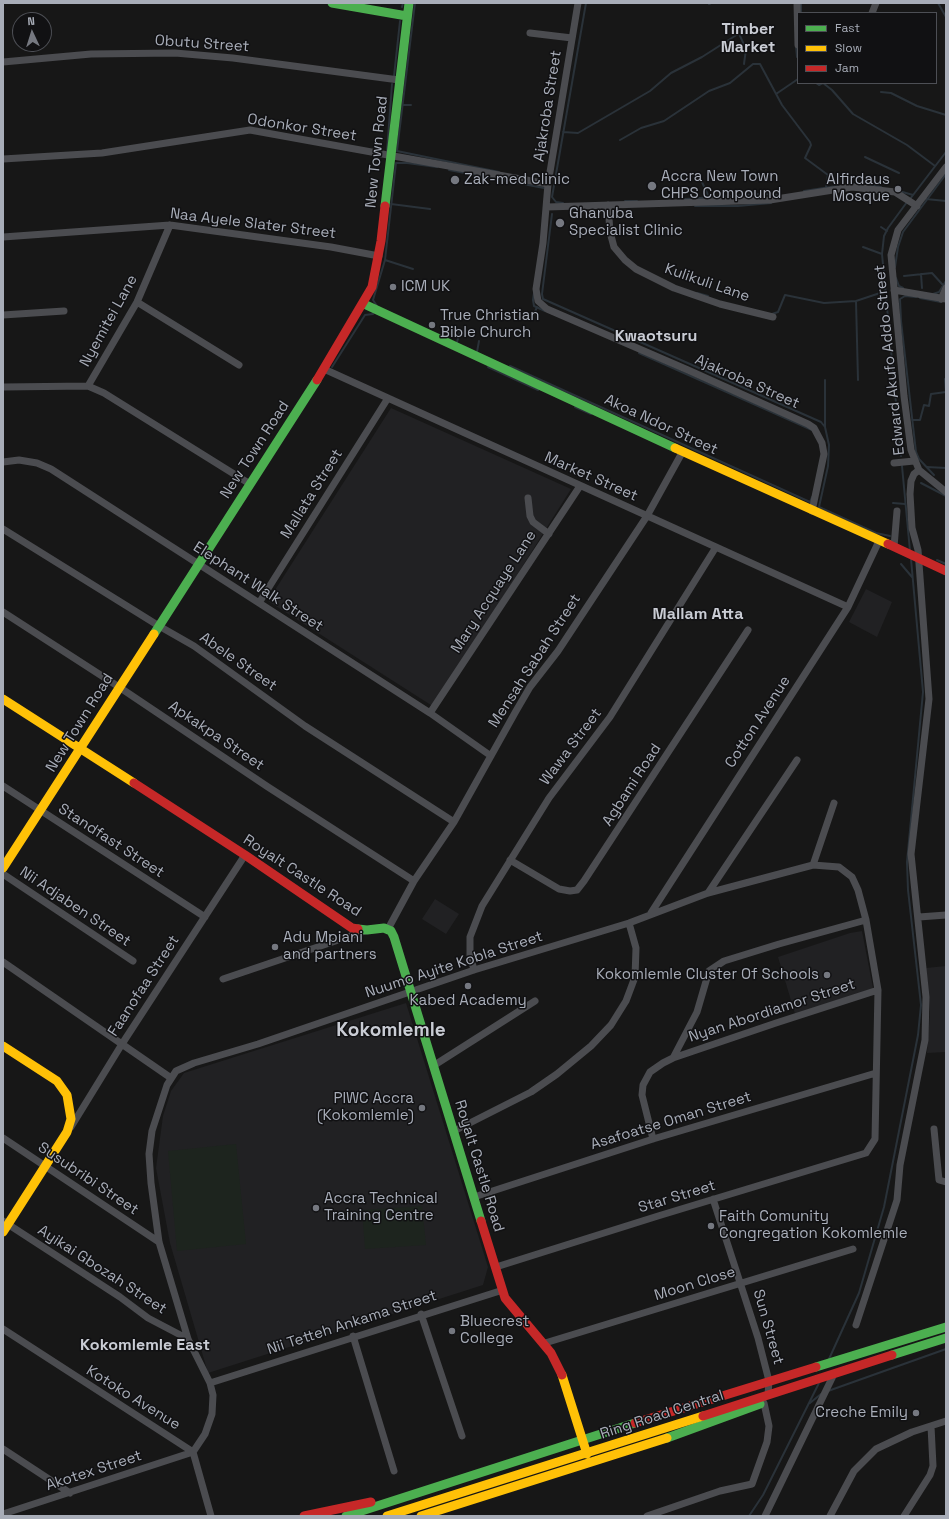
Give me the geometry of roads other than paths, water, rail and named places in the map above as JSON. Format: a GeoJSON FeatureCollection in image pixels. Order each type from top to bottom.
{"type":"FeatureCollection","features":[{"type":"Feature","properties":{"kind":"street"},"geometry":{"type":"LineString","coordinates":[[332,3],[407,16]]}},
{"type":"Feature","properties":{"kind":"street","name":"New Town Road"},"geometry":{"type":"LineString","coordinates":[[3,868],[119,687],[200,565],[324,369],[364,304],[372,287],[379,256],[409,3]]}},
{"type":"Feature","properties":{"kind":"street","name":"Ajakroba Street"},"geometry":{"type":"LineString","coordinates":[[578,3],[560,125],[548,184],[547,207],[536,289],[538,301],[541,305],[814,428],[822,443],[824,454],[812,511]]}},
{"type":"Feature","properties":{"kind":"street"},"geometry":{"type":"LineString","coordinates":[[530,34],[572,38]]}},
{"type":"Feature","properties":{"kind":"street","name":"Obutu Street"},"geometry":{"type":"LineString","coordinates":[[3,62],[91,54],[175,53],[233,58],[399,80]]}},
{"type":"Feature","properties":{"kind":"street","name":"Odonkor Street"},"geometry":{"type":"LineString","coordinates":[[3,159],[102,153],[250,130],[548,184]]}},
{"type":"Feature","properties":{"kind":"street","name":"Edward Akufo Addo Street"},"geometry":{"type":"LineString","coordinates":[[919,470],[914,461],[904,396],[891,255],[898,230],[914,204],[946,167]]}},
{"type":"Feature","properties":{"kind":"street"},"geometry":{"type":"LineString","coordinates":[[547,207],[770,200],[852,187],[895,192],[914,204]]}},
{"type":"Feature","properties":{"kind":"street","name":"Kulikuli Lane"},"geometry":{"type":"LineString","coordinates":[[608,205],[610,232],[614,247],[625,260],[636,269],[674,288],[720,304],[773,317]]}},
{"type":"Feature","properties":{"kind":"street","name":"Naa Ayele Slater Street"},"geometry":{"type":"LineString","coordinates":[[3,237],[170,224],[331,247],[379,256]]}},
{"type":"Feature","properties":{"kind":"street","name":"Nyemitei Lane"},"geometry":{"type":"LineString","coordinates":[[88,386],[137,302],[170,224]]}},
{"type":"Feature","properties":{"kind":"street"},"geometry":{"type":"LineString","coordinates":[[894,290],[944,299],[946,288]]}},
{"type":"Feature","properties":{"kind":"street"},"geometry":{"type":"LineString","coordinates":[[137,302],[239,365]]}},
{"type":"Feature","properties":{"kind":"street","name":"Akoa Ndor Street"},"geometry":{"type":"LineString","coordinates":[[364,304],[812,511],[946,571]]}},
{"type":"Feature","properties":{"kind":"street"},"geometry":{"type":"LineString","coordinates":[[3,314],[64,311]]}},
{"type":"Feature","properties":{"kind":"street","name":"Market Street"},"geometry":{"type":"LineString","coordinates":[[324,369],[848,607]]}},
{"type":"Feature","properties":{"kind":"street"},"geometry":{"type":"LineString","coordinates":[[3,387],[88,386],[104,394],[250,484]]}},
{"type":"Feature","properties":{"kind":"street","name":"Mallata Street"},"geometry":{"type":"LineString","coordinates":[[259,603],[388,398]]}},
{"type":"Feature","properties":{"kind":"street","name":"Mensah Sabah Street"},"geometry":{"type":"LineString","coordinates":[[388,929],[414,881],[454,822],[530,687],[558,651],[647,516],[683,451]]}},
{"type":"Feature","properties":{"kind":"street","name":"Elephant Walk Street"},"geometry":{"type":"LineString","coordinates":[[3,462],[19,460],[37,463],[51,469],[430,713],[490,756]]}},
{"type":"Feature","properties":{"kind":"street"},"geometry":{"type":"LineString","coordinates":[[894,463],[914,461]]}},
{"type":"Feature","properties":{"kind":"street"},"geometry":{"type":"LineString","coordinates":[[856,1324],[897,1200],[900,1165],[925,1040],[926,997],[919,917],[911,854],[929,699],[918,546],[912,528],[910,494],[911,481],[914,474],[919,470],[946,492]]}},
{"type":"Feature","properties":{"kind":"street","name":"Mary Acquaye Lane"},"geometry":{"type":"LineString","coordinates":[[430,713],[580,486]]}},
{"type":"Feature","properties":{"kind":"street"},"geometry":{"type":"LineString","coordinates":[[528,498],[530,516],[533,522],[549,534]]}},
{"type":"Feature","properties":{"kind":"street"},"geometry":{"type":"LineString","coordinates":[[897,511],[897,548]]}},
{"type":"Feature","properties":{"kind":"street","name":"Abele Street"},"geometry":{"type":"LineString","coordinates":[[3,529],[159,626],[194,646],[305,726],[454,822]]}},
{"type":"Feature","properties":{"kind":"street","name":"Cotton Avenue"},"geometry":{"type":"LineString","coordinates":[[651,913],[848,607],[879,540]]}},
{"type":"Feature","properties":{"kind":"street","name":"Wawa Street"},"geometry":{"type":"LineString","coordinates":[[474,970],[470,954],[470,937],[482,906],[549,798],[610,717],[716,547]]}},
{"type":"Feature","properties":{"kind":"street","name":"Apkakpa Street"},"geometry":{"type":"LineString","coordinates":[[3,612],[119,687],[268,787],[414,881]]}},
{"type":"Feature","properties":{"kind":"street","name":"Agbami Road"},"geometry":{"type":"LineString","coordinates":[[510,860],[559,889],[570,891],[577,890],[748,630]]}},
{"type":"Feature","properties":{"kind":"street","name":"Royalt Castle Road"},"geometry":{"type":"LineString","coordinates":[[3,699],[245,855],[352,928],[367,930],[388,929],[394,938],[502,1290],[512,1308],[545,1343],[560,1369],[587,1454]]}},
{"type":"Feature","properties":{"kind":"street"},"geometry":{"type":"LineString","coordinates":[[708,894],[797,760]]}},
{"type":"Feature","properties":{"kind":"street","name":"Standfast Street"},"geometry":{"type":"LineString","coordinates":[[3,786],[205,917]]}},
{"type":"Feature","properties":{"kind":"street"},"geometry":{"type":"LineString","coordinates":[[813,864],[834,802]]}},
{"type":"Feature","properties":{"kind":"street","name":"Faanofaa Street"},"geometry":{"type":"LineString","coordinates":[[67,1132],[70,1131],[122,1044],[245,855]]}},
{"type":"Feature","properties":{"kind":"street","name":"Nuumo Ayite Kobla Street"},"geometry":{"type":"LineString","coordinates":[[171,1078],[176,1071],[194,1063],[258,1044],[474,970],[629,923],[651,913],[708,894],[813,864],[839,867],[852,877],[858,890],[866,920],[878,990],[875,1139],[866,1153]]}},
{"type":"Feature","properties":{"kind":"street","name":"Nii Adjaben Street"},"geometry":{"type":"LineString","coordinates":[[3,874],[133,961]]}},
{"type":"Feature","properties":{"kind":"street"},"geometry":{"type":"LineString","coordinates":[[919,917],[946,915]]}},
{"type":"Feature","properties":{"kind":"street"},"geometry":{"type":"LineString","coordinates":[[673,1058],[697,1012],[709,971],[724,962],[779,944],[866,920]]}},
{"type":"Feature","properties":{"kind":"street"},"geometry":{"type":"LineString","coordinates":[[454,1131],[531,1092],[557,1074],[591,1046],[610,1024],[626,1001],[635,977],[636,948],[629,923]]}},
{"type":"Feature","properties":{"kind":"street"},"geometry":{"type":"LineString","coordinates":[[223,979],[367,930]]}},
{"type":"Feature","properties":{"kind":"street"},"geometry":{"type":"LineString","coordinates":[[3,962],[171,1078],[152,1132],[149,1154],[151,1184],[159,1242],[188,1339],[210,1383],[213,1395],[212,1414],[205,1434],[193,1452],[211,1516]]}},
{"type":"Feature","properties":{"kind":"street","name":"Nyan Abordiamor Street"},"geometry":{"type":"LineString","coordinates":[[653,1139],[642,1096],[643,1085],[650,1072],[673,1058],[878,990]]}},
{"type":"Feature","properties":{"kind":"street"},"geometry":{"type":"LineString","coordinates":[[434,1066],[535,1001]]}},
{"type":"Feature","properties":{"kind":"street"},"geometry":{"type":"LineString","coordinates":[[3,1046],[51,1076],[67,1095],[71,1118],[67,1132],[6,1223],[3,1232]]}},
{"type":"Feature","properties":{"kind":"street"},"geometry":{"type":"LineString","coordinates":[[33,1066],[54,1087],[64,1104],[65,1124],[61,1140]]}},
{"type":"Feature","properties":{"kind":"street","name":"Asafoatse Oman Street"},"geometry":{"type":"LineString","coordinates":[[474,1197],[653,1139],[876,1072]]}},
{"type":"Feature","properties":{"kind":"street"},"geometry":{"type":"LineString","coordinates":[[934,1129],[939,1180],[946,1182]]}},
{"type":"Feature","properties":{"kind":"street","name":"Susubribi Street"},"geometry":{"type":"LineString","coordinates":[[3,1138],[159,1242]]}},
{"type":"Feature","properties":{"kind":"street","name":"Star Street"},"geometry":{"type":"LineString","coordinates":[[496,1268],[713,1199],[866,1153]]}},
{"type":"Feature","properties":{"kind":"street","name":"Sun Street"},"geometry":{"type":"LineString","coordinates":[[713,1199],[741,1283],[770,1381],[766,1399]]}},
{"type":"Feature","properties":{"kind":"street","name":"Ayikai Gbozah Street"},"geometry":{"type":"LineString","coordinates":[[6,1223],[120,1297],[148,1318],[188,1339]]}},
{"type":"Feature","properties":{"kind":"street","name":"Moon Close"},"geometry":{"type":"LineString","coordinates":[[545,1343],[853,1249]]}},
{"type":"Feature","properties":{"kind":"street","name":"Nii Tetteh Ankama Street"},"geometry":{"type":"LineString","coordinates":[[210,1383],[421,1314],[502,1290]]}},
{"type":"Feature","properties":{"kind":"street"},"geometry":{"type":"LineString","coordinates":[[421,1314],[462,1436]]}},
{"type":"Feature","properties":{"kind":"street","name":"Ring Road Central"},"geometry":{"type":"LineString","coordinates":[[346,1516],[946,1326]]}},
{"type":"Feature","properties":{"kind":"street","name":"Kotoko Avenue"},"geometry":{"type":"LineString","coordinates":[[3,1329],[193,1452]]}},
{"type":"Feature","properties":{"kind":"street"},"geometry":{"type":"LineString","coordinates":[[353,1336],[394,1470]]}},
{"type":"Feature","properties":{"kind":"street"},"geometry":{"type":"LineString","coordinates":[[421,1516],[684,1433],[782,1391],[946,1338]]}},
{"type":"Feature","properties":{"kind":"street"},"geometry":{"type":"LineString","coordinates":[[764,1516],[828,1385],[831,1375]]}},
{"type":"Feature","properties":{"kind":"street"},"geometry":{"type":"LineString","coordinates":[[647,1516],[720,1491],[752,1484],[767,1442],[769,1426],[766,1399]]}},
{"type":"Feature","properties":{"kind":"street","name":"Ring Road Central"},"geometry":{"type":"LineString","coordinates":[[387,1516],[766,1399]]}},
{"type":"Feature","properties":{"kind":"street"},"geometry":{"type":"LineString","coordinates":[[830,1516],[849,1479],[866,1458],[876,1449],[898,1438],[946,1421]]}},
{"type":"Feature","properties":{"kind":"street"},"geometry":{"type":"LineString","coordinates":[[904,1516],[930,1475],[933,1466],[931,1426]]}},
{"type":"Feature","properties":{"kind":"street"},"geometry":{"type":"LineString","coordinates":[[3,1449],[70,1493]]}},
{"type":"Feature","properties":{"kind":"street","name":"Akotex Street"},"geometry":{"type":"LineString","coordinates":[[3,1514],[193,1452]]}},
{"type":"Feature","properties":{"kind":"street","name":"Ring Road Central"},"geometry":{"type":"LineString","coordinates":[[304,1516],[409,1496]]}},
{"type":"Feature","properties":{"kind":"waterway"},"geometry":{"type":"LineString","coordinates":[[402,7],[403,3]]}},
{"type":"Feature","properties":{"kind":"waterway"},"geometry":{"type":"LineString","coordinates":[[415,3],[397,151],[499,172]]}},
{"type":"Feature","properties":{"kind":"waterway"},"geometry":{"type":"LineString","coordinates":[[563,203],[556,202],[552,197],[586,3]]}},
{"type":"Feature","properties":{"kind":"waterway"},"geometry":{"type":"LineString","coordinates":[[801,3],[801,12]]}},
{"type":"Feature","properties":{"kind":"waterway"},"geometry":{"type":"LineString","coordinates":[[938,3],[946,17]]}},
{"type":"Feature","properties":{"kind":"waterway"},"geometry":{"type":"LineString","coordinates":[[394,76],[400,21]]}},
{"type":"Feature","properties":{"kind":"waterway"},"geometry":{"type":"LineString","coordinates":[[734,23],[746,49],[744,64]]}},
{"type":"Feature","properties":{"kind":"waterway"},"geometry":{"type":"LineString","coordinates":[[563,132],[578,133],[650,91],[671,73],[702,57],[738,34]]}},
{"type":"Feature","properties":{"kind":"waterway"},"geometry":{"type":"LineString","coordinates":[[796,46],[797,57]]}},
{"type":"Feature","properties":{"kind":"waterway"},"geometry":{"type":"LineString","coordinates":[[620,140],[641,128],[664,121],[709,91],[730,83],[753,64],[760,64],[782,105],[810,142],[811,145],[805,158],[828,175],[826,187]]}},
{"type":"Feature","properties":{"kind":"waterway"},"geometry":{"type":"LineString","coordinates":[[776,94],[797,80]]}},
{"type":"Feature","properties":{"kind":"waterway"},"geometry":{"type":"LineString","coordinates":[[387,151],[392,84]]}},
{"type":"Feature","properties":{"kind":"waterway"},"geometry":{"type":"LineString","coordinates":[[818,84],[821,84]]}},
{"type":"Feature","properties":{"kind":"waterway"},"geometry":{"type":"LineString","coordinates":[[824,84],[832,90],[853,114],[907,145],[935,166]]}},
{"type":"Feature","properties":{"kind":"waterway"},"geometry":{"type":"LineString","coordinates":[[881,92],[891,93],[917,106],[946,115]]}},
{"type":"Feature","properties":{"kind":"waterway"},"geometry":{"type":"LineString","coordinates":[[403,105],[411,105]]}},
{"type":"Feature","properties":{"kind":"waterway"},"geometry":{"type":"LineString","coordinates":[[910,199],[946,152]]}},
{"type":"Feature","properties":{"kind":"waterway"},"geometry":{"type":"LineString","coordinates":[[865,157],[899,173]]}},
{"type":"Feature","properties":{"kind":"waterway"},"geometry":{"type":"LineString","coordinates":[[377,306],[373,300],[385,260],[396,163],[437,167]]}},
{"type":"Feature","properties":{"kind":"waterway"},"geometry":{"type":"LineString","coordinates":[[449,170],[544,188]]}},
{"type":"Feature","properties":{"kind":"waterway"},"geometry":{"type":"LineString","coordinates":[[895,267],[898,247],[903,232],[946,174]]}},
{"type":"Feature","properties":{"kind":"waterway"},"geometry":{"type":"LineString","coordinates":[[700,178],[709,197]]}},
{"type":"Feature","properties":{"kind":"waterway"},"geometry":{"type":"LineString","coordinates":[[854,184],[865,183],[881,187]]}},
{"type":"Feature","properties":{"kind":"waterway"},"geometry":{"type":"LineString","coordinates":[[804,191],[837,186]]}},
{"type":"Feature","properties":{"kind":"waterway"},"geometry":{"type":"LineString","coordinates":[[899,191],[913,195]]}},
{"type":"Feature","properties":{"kind":"waterway"},"geometry":{"type":"LineString","coordinates":[[685,199],[759,194],[780,195]]}},
{"type":"Feature","properties":{"kind":"waterway"},"geometry":{"type":"LineString","coordinates":[[926,199],[946,201]]}},
{"type":"Feature","properties":{"kind":"waterway"},"geometry":{"type":"LineString","coordinates":[[625,201],[637,201]]}},
{"type":"Feature","properties":{"kind":"waterway"},"geometry":{"type":"LineString","coordinates":[[901,456],[882,254],[884,236],[907,202]]}},
{"type":"Feature","properties":{"kind":"waterway"},"geometry":{"type":"LineString","coordinates":[[695,206],[738,206],[771,203]]}},
{"type":"Feature","properties":{"kind":"waterway"},"geometry":{"type":"LineString","coordinates":[[391,204],[430,209]]}},
{"type":"Feature","properties":{"kind":"waterway"},"geometry":{"type":"LineString","coordinates":[[552,214],[542,294],[543,299],[821,422],[825,427]]}},
{"type":"Feature","properties":{"kind":"waterway"},"geometry":{"type":"LineString","coordinates":[[881,227],[887,231]]}},
{"type":"Feature","properties":{"kind":"waterway"},"geometry":{"type":"LineString","coordinates":[[863,247],[882,254]]}},
{"type":"Feature","properties":{"kind":"waterway"},"geometry":{"type":"LineString","coordinates":[[385,260],[413,269]]}},
{"type":"Feature","properties":{"kind":"waterway"},"geometry":{"type":"LineString","coordinates":[[904,276],[932,273],[942,284]]}},
{"type":"Feature","properties":{"kind":"waterway"},"geometry":{"type":"LineString","coordinates":[[921,274],[922,288]]}},
{"type":"Feature","properties":{"kind":"waterway"},"geometry":{"type":"LineString","coordinates":[[896,278],[899,286],[903,288]]}},
{"type":"Feature","properties":{"kind":"waterway"},"geometry":{"type":"LineString","coordinates":[[933,294],[939,292],[946,281]]}},
{"type":"Feature","properties":{"kind":"waterway"},"geometry":{"type":"LineString","coordinates":[[772,314],[778,312],[785,295],[824,303],[856,301],[886,291]]}},
{"type":"Feature","properties":{"kind":"waterway"},"geometry":{"type":"LineString","coordinates":[[534,293],[534,306],[545,311]]}},
{"type":"Feature","properties":{"kind":"waterway"},"geometry":{"type":"LineString","coordinates":[[697,293],[708,296]]}},
{"type":"Feature","properties":{"kind":"waterway"},"geometry":{"type":"LineString","coordinates":[[916,297],[905,296],[900,299],[901,321],[916,452],[919,459],[934,475]]}},
{"type":"Feature","properties":{"kind":"waterway"},"geometry":{"type":"LineString","coordinates":[[920,298],[941,302]]}},
{"type":"Feature","properties":{"kind":"waterway"},"geometry":{"type":"LineString","coordinates":[[856,301],[858,380]]}},
{"type":"Feature","properties":{"kind":"waterway"},"geometry":{"type":"LineString","coordinates":[[534,314],[537,307]]}},
{"type":"Feature","properties":{"kind":"waterway"},"geometry":{"type":"LineString","coordinates":[[332,367],[365,315],[373,314]]}},
{"type":"Feature","properties":{"kind":"waterway"},"geometry":{"type":"LineString","coordinates":[[457,342],[460,332]]}},
{"type":"Feature","properties":{"kind":"waterway"},"geometry":{"type":"LineString","coordinates":[[477,352],[479,341]]}},
{"type":"Feature","properties":{"kind":"waterway"},"geometry":{"type":"LineString","coordinates":[[639,353],[812,430]]}},
{"type":"Feature","properties":{"kind":"waterway"},"geometry":{"type":"LineString","coordinates":[[510,366],[810,502],[812,497]]}},
{"type":"Feature","properties":{"kind":"waterway"},"geometry":{"type":"LineString","coordinates":[[488,367],[538,390]]}},
{"type":"Feature","properties":{"kind":"waterway"},"geometry":{"type":"LineString","coordinates":[[945,379],[946,392]]}},
{"type":"Feature","properties":{"kind":"waterway"},"geometry":{"type":"LineString","coordinates":[[825,380],[825,427],[829,445],[828,466],[819,507],[876,533],[890,536]]}},
{"type":"Feature","properties":{"kind":"waterway"},"geometry":{"type":"LineString","coordinates":[[912,420],[920,420],[924,405],[929,406],[931,394],[946,392]]}},
{"type":"Feature","properties":{"kind":"waterway"},"geometry":{"type":"LineString","coordinates":[[575,407],[591,414]]}},
{"type":"Feature","properties":{"kind":"waterway"},"geometry":{"type":"LineString","coordinates":[[902,466],[910,551]]}},
{"type":"Feature","properties":{"kind":"waterway"},"geometry":{"type":"LineString","coordinates":[[927,467],[946,468]]}},
{"type":"Feature","properties":{"kind":"waterway"},"geometry":{"type":"LineString","coordinates":[[921,483],[946,496]]}},
{"type":"Feature","properties":{"kind":"waterway"},"geometry":{"type":"LineString","coordinates":[[893,503],[905,504]]}},
{"type":"Feature","properties":{"kind":"waterway"},"geometry":{"type":"LineString","coordinates":[[829,1359],[859,1293],[884,1207],[918,1035],[921,1005],[908,890],[907,862],[923,692],[911,559]]}},
{"type":"Feature","properties":{"kind":"waterway"},"geometry":{"type":"LineString","coordinates":[[937,560],[946,564]]}},
{"type":"Feature","properties":{"kind":"waterway"},"geometry":{"type":"LineString","coordinates":[[901,564],[912,577]]}},
{"type":"Feature","properties":{"kind":"waterway"},"geometry":{"type":"LineString","coordinates":[[828,1391],[946,1349]]}},
{"type":"Feature","properties":{"kind":"waterway"},"geometry":{"type":"LineString","coordinates":[[749,1516],[763,1495],[819,1383]]}},
{"type":"Feature","properties":{"kind":"waterway"},"geometry":{"type":"LineString","coordinates":[[810,1403],[821,1394]]}},
{"type":"Feature","properties":{"kind":"place","name":"Zak-med Clinic"},"geometry":{"type":"Point","coordinates":[455,180]}},
{"type":"Feature","properties":{"kind":"place","name":"Accra New Town CHPS Compound"},"geometry":{"type":"Point","coordinates":[652,186]}},
{"type":"Feature","properties":{"kind":"place","name":"Alfirdaus Mosque"},"geometry":{"type":"Point","coordinates":[898,189]}},
{"type":"Feature","properties":{"kind":"place","name":"Ghanuba Specialist Clinic"},"geometry":{"type":"Point","coordinates":[560,223]}},
{"type":"Feature","properties":{"kind":"place","name":"ICM UK"},"geometry":{"type":"Point","coordinates":[393,287]}},
{"type":"Feature","properties":{"kind":"place","name":"True Christian Bible Church"},"geometry":{"type":"Point","coordinates":[432,325]}},
{"type":"Feature","properties":{"kind":"place","name":"Adu Mpiani and partners"},"geometry":{"type":"Point","coordinates":[275,947]}},
{"type":"Feature","properties":{"kind":"place","name":"Kokomlemle Cluster Of Schools"},"geometry":{"type":"Point","coordinates":[827,975]}},
{"type":"Feature","properties":{"kind":"place","name":"Kabed Academy"},"geometry":{"type":"Point","coordinates":[468,986]}},
{"type":"Feature","properties":{"kind":"place","name":"PIWC Accra (Kokomlemle)"},"geometry":{"type":"Point","coordinates":[422,1108]}},
{"type":"Feature","properties":{"kind":"place","name":"Accra Technical Training Centre"},"geometry":{"type":"Point","coordinates":[316,1208]}},
{"type":"Feature","properties":{"kind":"place","name":"Faith Comunity Congregation Kokomlemle"},"geometry":{"type":"Point","coordinates":[711,1226]}},
{"type":"Feature","properties":{"kind":"place","name":"Bluecrest College"},"geometry":{"type":"Point","coordinates":[452,1331]}},
{"type":"Feature","properties":{"kind":"place","name":"Creche Emily"},"geometry":{"type":"Point","coordinates":[916,1413]}},
{"type":"Feature","properties":{"kind":"district","name":"Timber Market"},"geometry":{"type":"Point","coordinates":[748,39]}},
{"type":"Feature","properties":{"kind":"district","name":"Kwaotsuru"},"geometry":{"type":"Point","coordinates":[656,337]}},
{"type":"Feature","properties":{"kind":"district","name":"Mallam Atta"},"geometry":{"type":"Point","coordinates":[698,615]}},
{"type":"Feature","properties":{"kind":"district","name":"Kokomlemle"},"geometry":{"type":"Point","coordinates":[391,1031]}},
{"type":"Feature","properties":{"kind":"district","name":"Kokomlemle East"},"geometry":{"type":"Point","coordinates":[145,1346]}}]}
